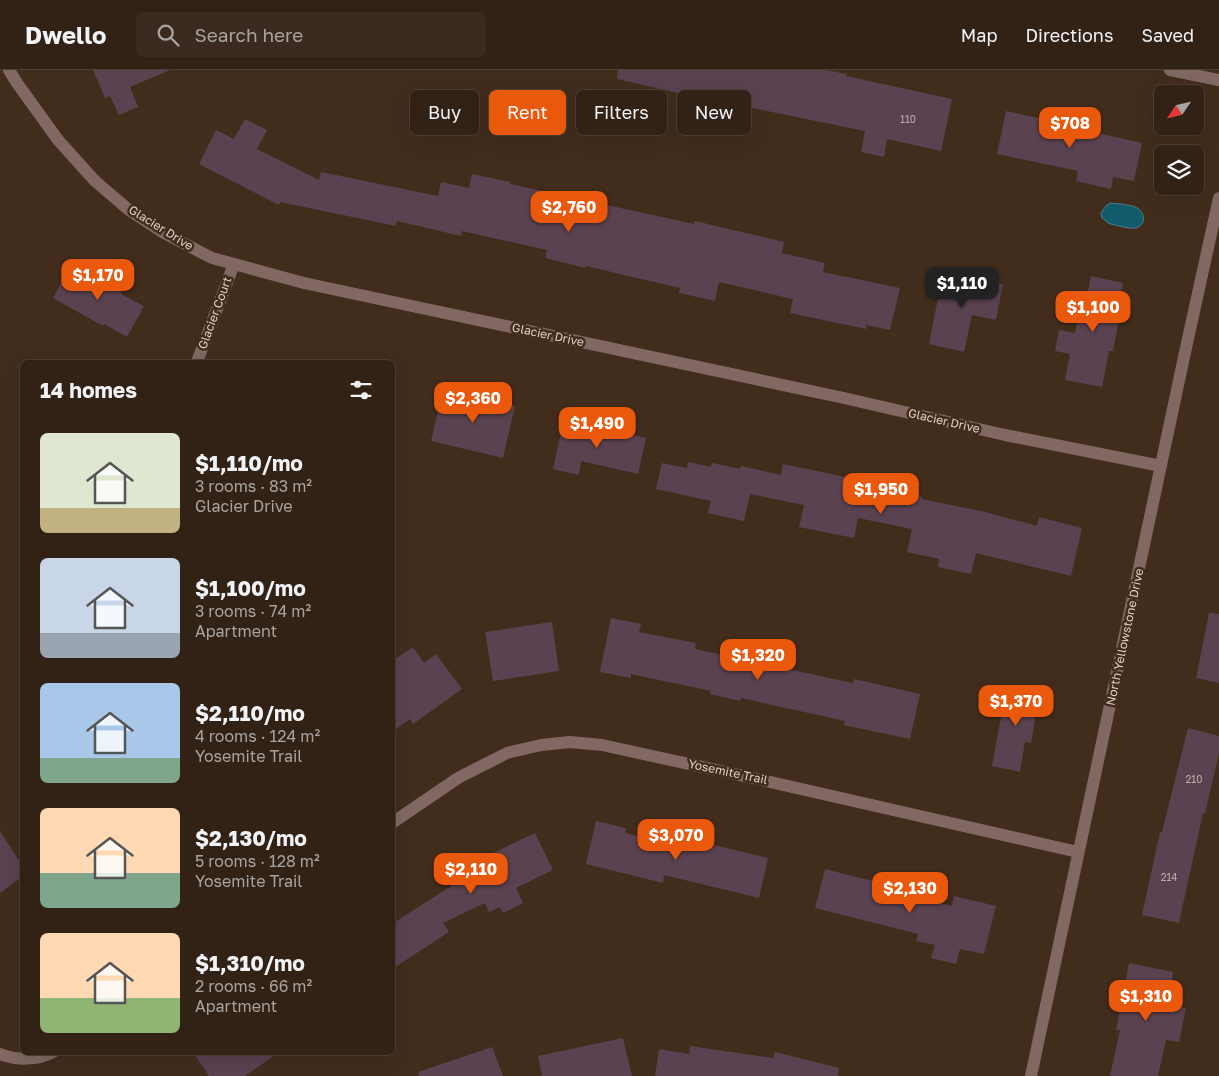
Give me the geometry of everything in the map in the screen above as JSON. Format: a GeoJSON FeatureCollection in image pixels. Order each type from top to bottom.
{"type":"FeatureCollection","features":[{"type":"Feature","properties":{"kind":"street","name":"Glacier Drive"},"geometry":{"type":"LineString","coordinates":[[9,70],[58,140],[95,181],[129,210],[164,232],[212,258],[313,286],[844,398],[1005,435],[1161,466]]}},
{"type":"Feature","properties":{"kind":"street"},"geometry":{"type":"LineString","coordinates":[[1170,70],[1219,80]]}},
{"type":"Feature","properties":{"kind":"street","name":"North Yellowstone Drive"},"geometry":{"type":"LineString","coordinates":[[1031,1076],[1219,198]]}},
{"type":"Feature","properties":{"kind":"street","name":"Glacier Court"},"geometry":{"type":"LineString","coordinates":[[198,360],[234,264]]}},
{"type":"Feature","properties":{"kind":"street","name":"Yosemite Trail"},"geometry":{"type":"LineString","coordinates":[[395,821],[458,778],[507,753],[541,745],[570,742],[602,745],[1078,852]]}},
{"type":"Feature","properties":{"kind":"street"},"geometry":{"type":"LineString","coordinates":[[0,1054],[21,1059],[48,1055]]}},
{"type":"Feature","properties":{"kind":"water"},"geometry":{"type":"Polygon","coordinates":[[[1110,203],[1137,208],[1142,213],[1143,222],[1139,227],[1133,228],[1108,223],[1102,218],[1101,213],[1110,203]]]}},
{"type":"Feature","properties":{"kind":"building"},"geometry":{"type":"Polygon","coordinates":[[[93,70],[170,70],[130,87],[138,107],[119,115],[110,96],[105,98],[93,70]]]}},
{"type":"Feature","properties":{"kind":"building"},"geometry":{"type":"Polygon","coordinates":[[[618,70],[825,70],[952,99],[941,151],[887,139],[884,157],[861,152],[865,131],[751,108],[751,90],[677,90],[677,93],[617,79],[618,70]]]}},
{"type":"Feature","properties":{"kind":"building"},"geometry":{"type":"Polygon","coordinates":[[[1006,111],[1142,143],[1134,181],[1113,177],[1111,189],[1076,181],[1078,171],[997,154],[1006,111]]]}},
{"type":"Feature","properties":{"kind":"building"},"geometry":{"type":"Polygon","coordinates":[[[245,119],[267,130],[257,149],[319,180],[321,172],[438,196],[441,182],[469,188],[472,174],[510,182],[510,184],[694,224],[695,221],[784,242],[782,253],[825,263],[823,272],[900,288],[890,330],[866,325],[866,329],[790,313],[793,299],[719,282],[715,301],[679,293],[680,288],[545,258],[547,250],[462,231],[461,236],[397,221],[396,226],[280,202],[279,205],[199,164],[216,130],[234,139],[245,119]]]}},
{"type":"Feature","properties":{"kind":"building"},"geometry":{"type":"Polygon","coordinates":[[[71,264],[144,306],[127,337],[53,298],[71,264]]]}},
{"type":"Feature","properties":{"kind":"building"},"geometry":{"type":"Polygon","coordinates":[[[943,272],[1003,284],[996,320],[972,315],[964,352],[929,344],[943,272]]]}},
{"type":"Feature","properties":{"kind":"building"},"geometry":{"type":"Polygon","coordinates":[[[1091,276],[1123,283],[1118,307],[1121,308],[1113,351],[1109,351],[1102,387],[1065,380],[1070,354],[1055,351],[1059,330],[1075,333],[1081,300],[1086,301],[1091,276]]]}},
{"type":"Feature","properties":{"kind":"building"},"geometry":{"type":"Polygon","coordinates":[[[443,389],[515,406],[503,458],[431,441],[443,389]]]}},
{"type":"Feature","properties":{"kind":"building"},"geometry":{"type":"Polygon","coordinates":[[[564,419],[646,438],[638,474],[581,461],[579,475],[553,469],[564,419]]]}},
{"type":"Feature","properties":{"kind":"building"},"geometry":{"type":"Polygon","coordinates":[[[688,462],[711,467],[712,463],[740,469],[741,466],[781,475],[783,464],[865,481],[864,484],[1037,526],[1039,517],[1082,528],[1071,576],[976,553],[971,574],[938,567],[939,559],[907,552],[912,529],[858,518],[854,538],[799,527],[804,505],[750,494],[744,521],[708,513],[711,501],[656,489],[662,463],[687,468],[688,462]]]}},
{"type":"Feature","properties":{"kind":"building"},"geometry":{"type":"Polygon","coordinates":[[[1209,613],[1219,614],[1219,683],[1196,678],[1209,613]]]}},
{"type":"Feature","properties":{"kind":"building"},"geometry":{"type":"Polygon","coordinates":[[[611,618],[641,624],[639,632],[696,643],[695,649],[853,683],[854,679],[920,694],[910,739],[844,725],[845,721],[741,698],[740,701],[710,694],[711,691],[631,674],[631,678],[600,672],[611,618]]]}},
{"type":"Feature","properties":{"kind":"building"},"geometry":{"type":"Polygon","coordinates":[[[552,622],[559,671],[493,681],[485,632],[552,622]]]}},
{"type":"Feature","properties":{"kind":"building"},"geometry":{"type":"Polygon","coordinates":[[[413,647],[424,663],[436,654],[462,689],[413,724],[410,719],[395,730],[395,659],[413,647]]]}},
{"type":"Feature","properties":{"kind":"building"},"geometry":{"type":"Polygon","coordinates":[[[1007,685],[1040,692],[1031,743],[1025,742],[1020,772],[992,766],[1007,685]]]}},
{"type":"Feature","properties":{"kind":"building"},"geometry":{"type":"Polygon","coordinates":[[[1188,728],[1219,736],[1219,754],[1205,813],[1203,813],[1179,923],[1142,915],[1160,832],[1162,832],[1188,728]]]}},
{"type":"Feature","properties":{"kind":"building"},"geometry":{"type":"Polygon","coordinates":[[[596,821],[626,828],[625,833],[699,852],[701,842],[768,858],[759,898],[664,875],[663,883],[586,864],[596,821]]]}},
{"type":"Feature","properties":{"kind":"building"},"geometry":{"type":"Polygon","coordinates":[[[0,831],[20,862],[20,878],[0,893],[0,831]]]}},
{"type":"Feature","properties":{"kind":"building"},"geometry":{"type":"Polygon","coordinates":[[[535,833],[553,870],[516,888],[523,903],[503,913],[500,907],[489,912],[485,903],[443,923],[449,932],[395,967],[395,922],[456,883],[451,873],[535,833]]]}},
{"type":"Feature","properties":{"kind":"building"},"geometry":{"type":"Polygon","coordinates":[[[825,869],[904,889],[903,893],[952,906],[954,896],[996,906],[984,954],[960,949],[956,964],[931,958],[935,945],[916,941],[918,934],[815,908],[825,869]]]}},
{"type":"Feature","properties":{"kind":"building"},"geometry":{"type":"Polygon","coordinates":[[[1129,963],[1173,972],[1167,1005],[1186,1008],[1179,1042],[1166,1040],[1158,1076],[1110,1076],[1120,1030],[1116,1030],[1129,963]]]}},
{"type":"Feature","properties":{"kind":"building"},"geometry":{"type":"Polygon","coordinates":[[[623,1038],[632,1076],[542,1076],[538,1056],[623,1038]]]}},
{"type":"Feature","properties":{"kind":"building"},"geometry":{"type":"Polygon","coordinates":[[[690,1046],[773,1058],[775,1052],[839,1068],[838,1076],[655,1076],[659,1049],[689,1054],[690,1046]]]}},
{"type":"Feature","properties":{"kind":"building"},"geometry":{"type":"Polygon","coordinates":[[[492,1047],[503,1076],[419,1076],[418,1072],[492,1047]]]}},
{"type":"Feature","properties":{"kind":"building"},"geometry":{"type":"Polygon","coordinates":[[[195,1055],[275,1055],[245,1076],[209,1076],[195,1055]]]}}]}
